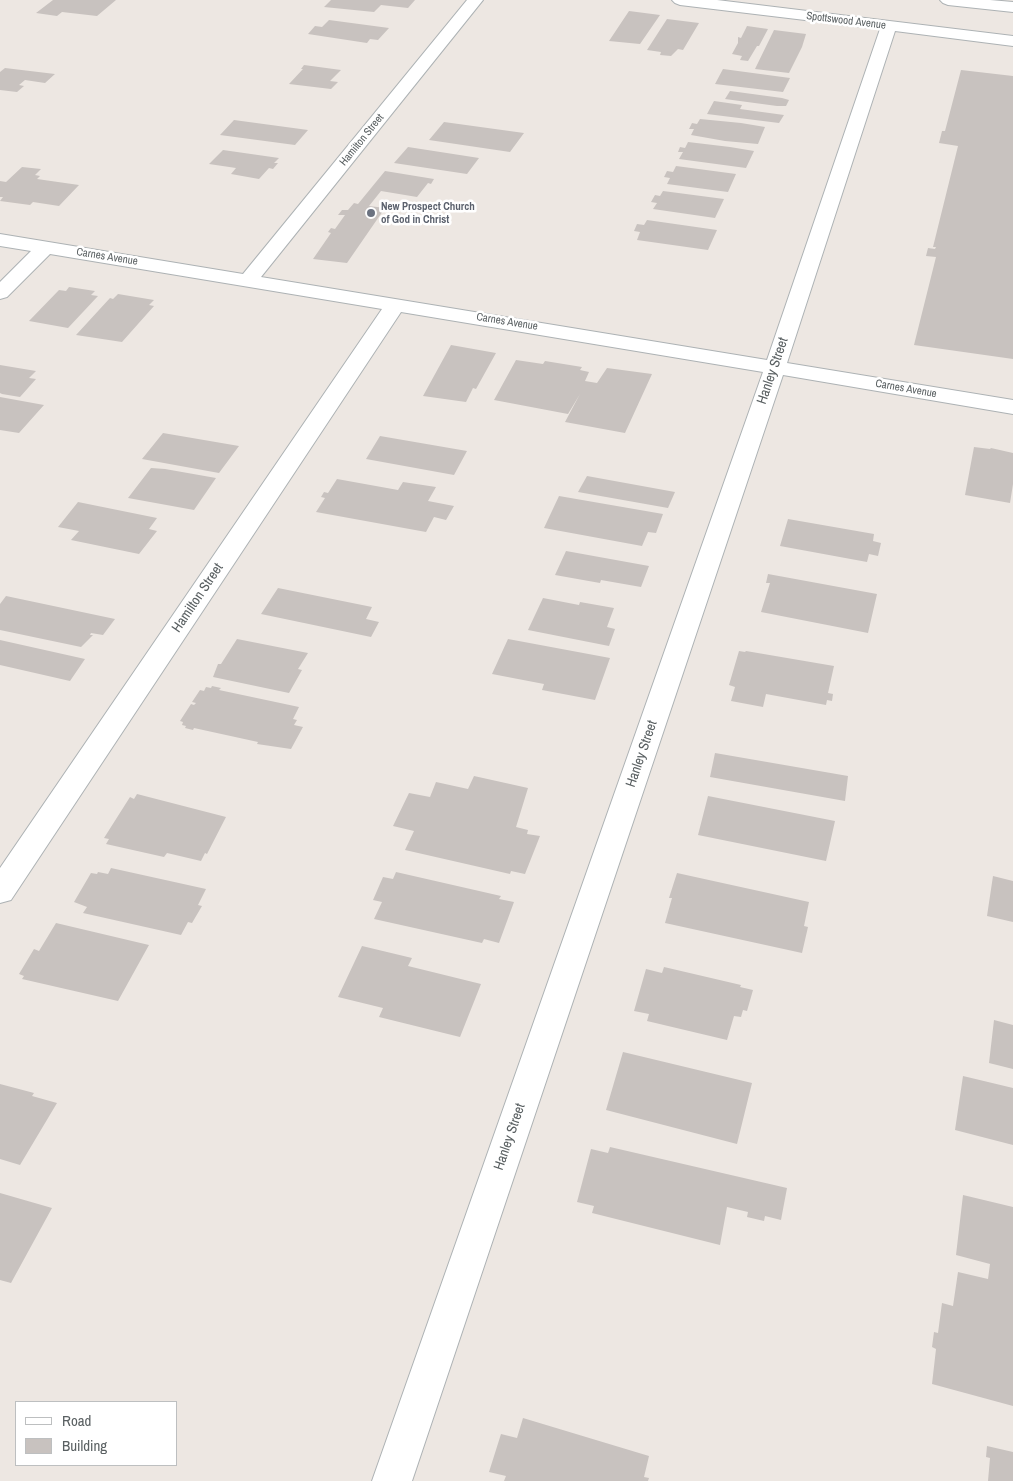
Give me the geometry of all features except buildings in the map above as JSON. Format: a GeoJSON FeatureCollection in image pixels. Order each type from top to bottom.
{"type":"FeatureCollection","features":[{"type":"Feature","properties":{"kind":"street","name":"Hamilton Street"},"geometry":{"type":"LineString","coordinates":[[248,281],[475,0]]}},
{"type":"Feature","properties":{"kind":"street","name":"Spottswood Avenue"},"geometry":{"type":"LineString","coordinates":[[680,0],[1013,41]]}},
{"type":"Feature","properties":{"kind":"street"},"geometry":{"type":"LineString","coordinates":[[948,0],[1013,7]]}},
{"type":"Feature","properties":{"kind":"street","name":"Hanley Street"},"geometry":{"type":"LineString","coordinates":[[392,1481],[775,367],[889,26]]}},
{"type":"Feature","properties":{"kind":"street","name":"Carnes Avenue"},"geometry":{"type":"LineString","coordinates":[[0,240],[1013,407]]}},
{"type":"Feature","properties":{"kind":"street"},"geometry":{"type":"LineString","coordinates":[[0,293],[46,247]]}},
{"type":"Feature","properties":{"kind":"street","name":"Hamilton Street"},"geometry":{"type":"LineString","coordinates":[[0,892],[396,304]]}},
{"type":"Feature","properties":{"kind":"place","name":"New Prospect Church of God in Christ"},"geometry":{"type":"Point","coordinates":[371,213]}}]}
